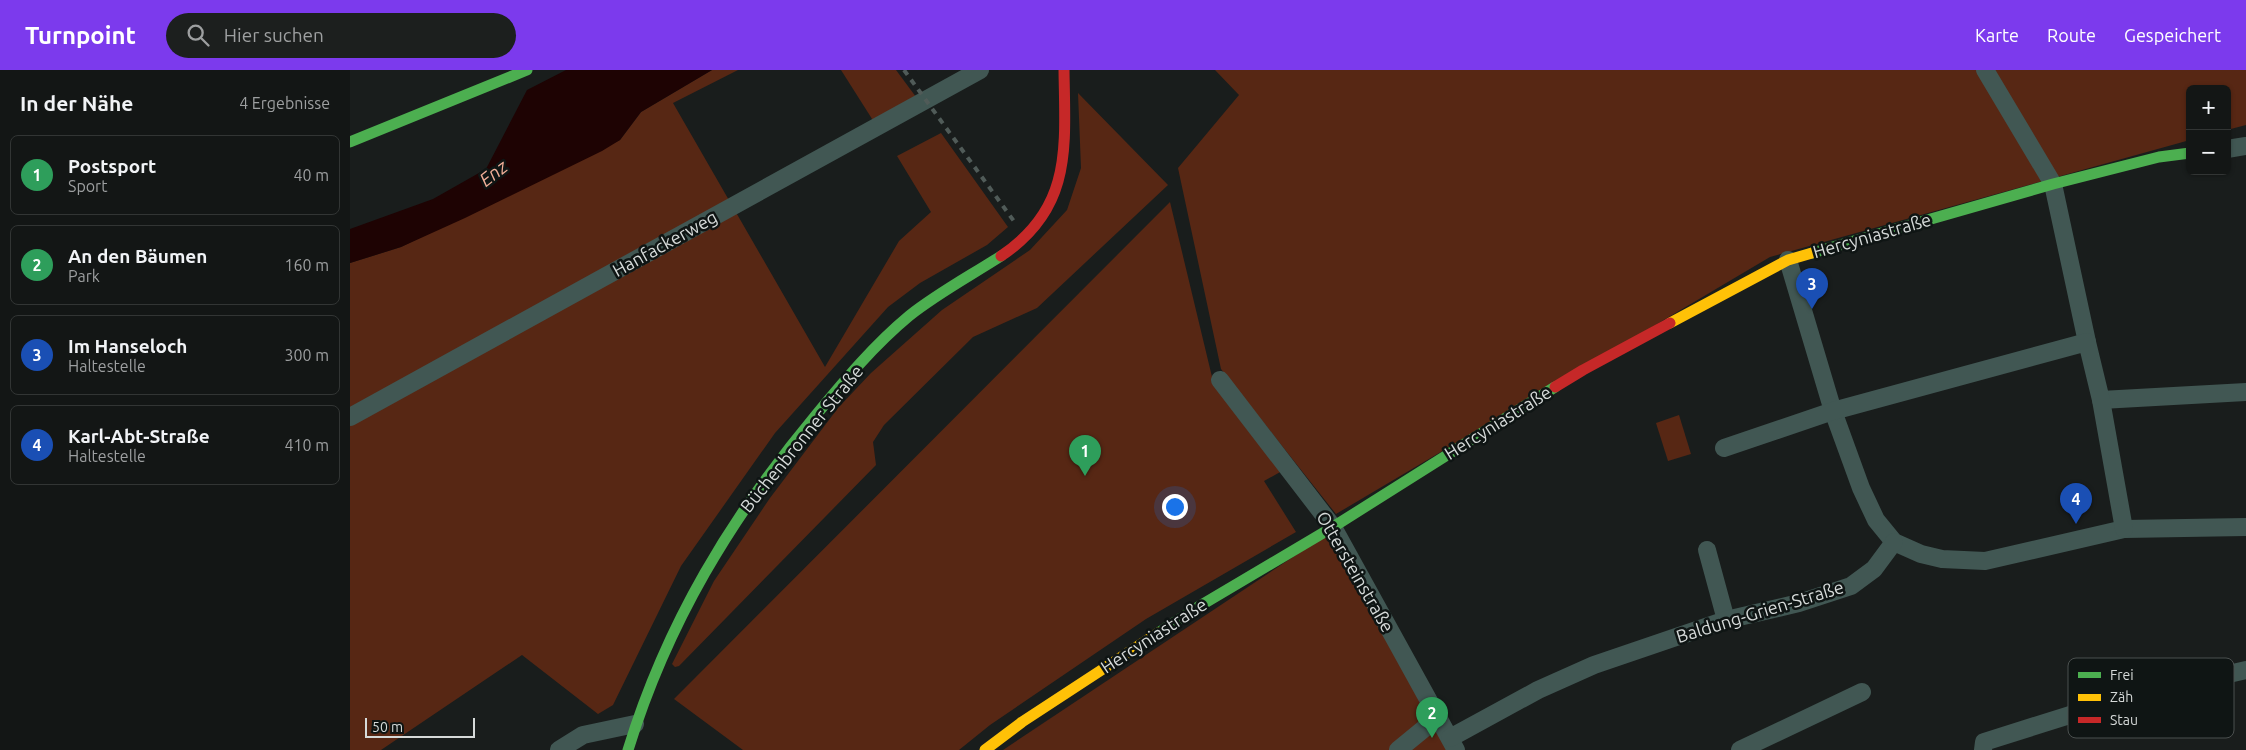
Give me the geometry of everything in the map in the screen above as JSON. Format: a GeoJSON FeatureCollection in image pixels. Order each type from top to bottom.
{"type":"FeatureCollection","features":[{"type":"Feature","properties":{"kind":"street"},"geometry":{"type":"LineString","coordinates":[[350,142],[497,77],[528,70]]}},
{"type":"Feature","properties":{"kind":"street","name":"Hanfackerweg"},"geometry":{"type":"LineString","coordinates":[[350,417],[980,70]]}},
{"type":"Feature","properties":{"kind":"street","name":"Büchenbronner Straße"},"geometry":{"type":"LineString","coordinates":[[628,750],[635,724],[667,641],[701,577],[750,501],[818,413],[866,358],[910,316],[948,288],[1007,254],[1040,223],[1052,202],[1059,181],[1063,138],[1064,70]]}},
{"type":"Feature","properties":{"kind":"street"},"geometry":{"type":"LineString","coordinates":[[1985,70],[2053,184],[2100,400],[2124,530]]}},
{"type":"Feature","properties":{"kind":"street"},"geometry":{"type":"LineString","coordinates":[[2231,148],[2246,146]]}},
{"type":"Feature","properties":{"kind":"street","name":"Hercyniastraße"},"geometry":{"type":"LineString","coordinates":[[985,750],[1022,722],[1198,607],[1333,527],[1583,370],[1788,260],[2053,184],[2159,157],[2186,154]]}},
{"type":"Feature","properties":{"kind":"street"},"geometry":{"type":"LineString","coordinates":[[1788,260],[1833,411],[1861,488],[1876,520],[1894,542],[1921,554],[1942,559],[1985,561],[2124,530],[2246,527]]}},
{"type":"Feature","properties":{"kind":"street"},"geometry":{"type":"LineString","coordinates":[[1724,448],[1833,411],[2087,342]]}},
{"type":"Feature","properties":{"kind":"street","name":"Ottersteinstraße"},"geometry":{"type":"LineString","coordinates":[[1220,380],[1333,527],[1453,744]]}},
{"type":"Feature","properties":{"kind":"street"},"geometry":{"type":"LineString","coordinates":[[2100,400],[2246,392]]}},
{"type":"Feature","properties":{"kind":"street","name":"Baldung-Grien-Straße"},"geometry":{"type":"LineString","coordinates":[[1453,744],[1538,690],[1594,665],[1726,620],[1799,602],[1850,586],[1874,569],[1894,542]]}},
{"type":"Feature","properties":{"kind":"street"},"geometry":{"type":"LineString","coordinates":[[1707,550],[1726,620]]}},
{"type":"Feature","properties":{"kind":"street"},"geometry":{"type":"LineString","coordinates":[[1740,750],[1862,692]]}},
{"type":"Feature","properties":{"kind":"street"},"geometry":{"type":"LineString","coordinates":[[1983,750],[1984,742],[2068,716]]}},
{"type":"Feature","properties":{"kind":"street"},"geometry":{"type":"LineString","coordinates":[[1398,750],[1437,718]]}},
{"type":"Feature","properties":{"kind":"street"},"geometry":{"type":"LineString","coordinates":[[559,750],[583,735],[635,724]]}},
{"type":"Feature","properties":{"kind":"shaded area"},"geometry":{"type":"Polygon","coordinates":[[[712,70],[738,70],[673,103],[825,367],[899,241],[931,212],[897,156],[941,133],[1008,227],[987,245],[920,283],[888,307],[775,433],[681,566],[613,705],[598,714],[522,655],[381,750],[350,750],[350,263],[401,247],[620,140],[641,112],[712,70]]]}},
{"type":"Feature","properties":{"kind":"shaded area"},"geometry":{"type":"Polygon","coordinates":[[[841,70],[896,70],[916,97],[874,122],[841,70]]]}},
{"type":"Feature","properties":{"kind":"shaded area"},"geometry":{"type":"Polygon","coordinates":[[[1215,70],[2246,70],[2246,125],[2231,129],[2231,85],[2186,85],[2186,141],[1770,257],[1336,514],[1221,369],[1178,168],[1239,95],[1215,70]]]}},
{"type":"Feature","properties":{"kind":"shaded area"},"geometry":{"type":"Polygon","coordinates":[[[1078,93],[1168,185],[1037,308],[973,337],[884,425],[873,442],[876,465],[679,666],[675,667],[672,664],[714,581],[770,498],[838,408],[871,373],[942,310],[1030,250],[1067,210],[1081,168],[1078,93]]]}},
{"type":"Feature","properties":{"kind":"shaded area"},"geometry":{"type":"Polygon","coordinates":[[[1170,202],[1213,381],[1282,471],[1264,481],[1296,532],[1146,619],[990,725],[959,750],[743,750],[674,699],[1170,202]]]}},
{"type":"Feature","properties":{"kind":"shaded area"},"geometry":{"type":"Polygon","coordinates":[[[1679,415],[1691,454],[1668,461],[1656,423],[1679,415]]]}},
{"type":"Feature","properties":{"kind":"shaded area"},"geometry":{"type":"Polygon","coordinates":[[[1332,531],[1431,720],[1395,750],[1003,750],[1332,531]]]}},
{"type":"Feature","properties":{"kind":"shaded area"},"geometry":{"type":"Polygon","coordinates":[[[1437,727],[1448,750],[1408,750],[1437,727]]]}},
{"type":"Feature","properties":{"kind":"water","name":"Enz"},"geometry":{"type":"Polygon","coordinates":[[[566,70],[712,70],[641,112],[620,140],[602,151],[401,247],[350,263],[350,229],[433,199],[486,169],[527,90],[566,70]]]}},
{"type":"Feature","properties":{"kind":"railway"},"geometry":{"type":"LineString","coordinates":[[904,70],[1016,224]]}},
{"type":"Feature","properties":{"kind":"traffic: fast"},"geometry":{"type":"LineString","coordinates":[[350,142],[527,70]]}},
{"type":"Feature","properties":{"kind":"traffic: fast"},"geometry":{"type":"LineString","coordinates":[[1812,253],[2053,184],[2159,157],[2186,154]]}},
{"type":"Feature","properties":{"kind":"traffic: fast"},"geometry":{"type":"LineString","coordinates":[[628,750],[644,703],[682,615],[729,532],[785,453],[849,376],[896,327],[931,300],[1001,256]]}},
{"type":"Feature","properties":{"kind":"traffic: fast"},"geometry":{"type":"LineString","coordinates":[[1158,633],[1198,607],[1333,527],[1555,387]]}},
{"type":"Feature","properties":{"kind":"traffic: slow"},"geometry":{"type":"LineString","coordinates":[[1670,323],[1788,260],[1812,253]]}},
{"type":"Feature","properties":{"kind":"traffic: slow"},"geometry":{"type":"LineString","coordinates":[[985,750],[1022,722],[1158,633]]}},
{"type":"Feature","properties":{"kind":"traffic: jam"},"geometry":{"type":"LineString","coordinates":[[1001,256],[1024,237],[1041,218],[1053,196],[1060,174],[1063,150],[1065,125],[1064,70]]}},
{"type":"Feature","properties":{"kind":"traffic: jam"},"geometry":{"type":"LineString","coordinates":[[1555,387],[1670,323]]}},
{"type":"Feature","properties":{"kind":"place","name":"Im Hanseloch"},"geometry":{"type":"Point","coordinates":[1812,309]}},
{"type":"Feature","properties":{"kind":"place","name":"Postsport"},"geometry":{"type":"Point","coordinates":[1085,476]}},
{"type":"Feature","properties":{"kind":"place","name":"Karl-Abt-Straße"},"geometry":{"type":"Point","coordinates":[2076,524]}},
{"type":"Feature","properties":{"kind":"place","name":"An den Bäumen"},"geometry":{"type":"Point","coordinates":[1432,738]}}]}
